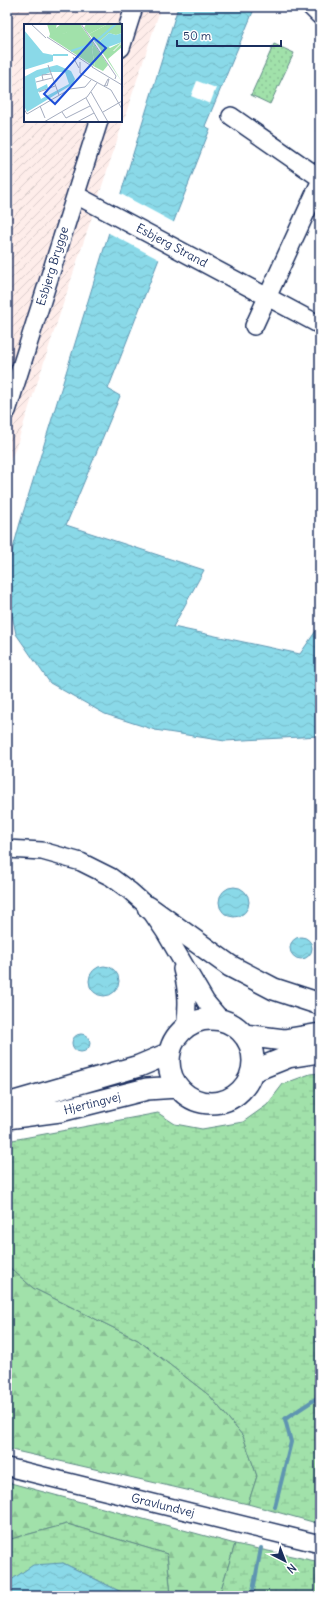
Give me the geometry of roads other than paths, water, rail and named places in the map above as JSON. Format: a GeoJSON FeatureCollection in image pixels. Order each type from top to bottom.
{"type":"FeatureCollection","features":[{"type":"Feature","properties":{"kind":"main road"},"geometry":{"type":"LineString","coordinates":[[148,907],[230,966],[274,989],[320,1004]]}},
{"type":"Feature","properties":{"kind":"main road"},"geometry":{"type":"LineString","coordinates":[[209,1019],[222,1021],[234,1026],[244,1035],[254,1058],[252,1071],[247,1084],[238,1094],[227,1101],[213,1104],[200,1102],[187,1096],[177,1087],[170,1071],[170,1053],[175,1040],[185,1028],[196,1022],[209,1019]]}},
{"type":"Feature","properties":{"kind":"main road"},"geometry":{"type":"LineString","coordinates":[[244,1035],[284,1040],[320,1034]]}},
{"type":"Feature","properties":{"kind":"main road"},"geometry":{"type":"LineString","coordinates":[[252,1071],[288,1057],[320,1052]]}},
{"type":"Feature","properties":{"kind":"main road","name":"Hjertingvej"},"geometry":{"type":"LineString","coordinates":[[7,1104],[139,1066],[170,1053]]}},
{"type":"Feature","properties":{"kind":"main road","name":"Hjertingvej"},"geometry":{"type":"LineString","coordinates":[[7,1118],[60,1111],[148,1088],[177,1087]]}},
{"type":"Feature","properties":{"kind":"street"},"geometry":{"type":"LineString","coordinates":[[122,45],[134,7]]}},
{"type":"Feature","properties":{"kind":"street"},"geometry":{"type":"LineString","coordinates":[[310,7],[320,16]]}},
{"type":"Feature","properties":{"kind":"street"},"geometry":{"type":"LineString","coordinates":[[231,116],[320,178]]}},
{"type":"Feature","properties":{"kind":"street","name":"Esbjerg Brygge"},"geometry":{"type":"LineString","coordinates":[[7,411],[62,232],[76,195],[99,122]]}},
{"type":"Feature","properties":{"kind":"street"},"geometry":{"type":"LineString","coordinates":[[254,326],[320,182]]}},
{"type":"Feature","properties":{"kind":"street","name":"Esbjerg Strand"},"geometry":{"type":"LineString","coordinates":[[76,195],[102,207],[320,325]]}},
{"type":"Feature","properties":{"kind":"street"},"geometry":{"type":"LineString","coordinates":[[7,849],[42,851],[81,862],[111,877],[130,891],[148,907],[165,932],[180,960],[206,1002],[222,1021]]}},
{"type":"Feature","properties":{"kind":"street"},"geometry":{"type":"LineString","coordinates":[[180,960],[186,981],[188,1005],[185,1028]]}},
{"type":"Feature","properties":{"kind":"street","name":"Gravlundvej"},"geometry":{"type":"LineString","coordinates":[[7,1467],[320,1544]]}},
{"type":"Feature","properties":{"kind":"water"},"geometry":{"type":"Polygon","coordinates":[[[178,7],[255,7],[205,126],[210,129],[108,389],[120,396],[66,525],[204,570],[173,627],[300,654],[320,625],[320,736],[225,741],[155,730],[105,714],[50,683],[16,634],[7,591],[7,570],[20,523],[178,7]]]}},
{"type":"Feature","properties":{"kind":"water"},"geometry":{"type":"Polygon","coordinates":[[[234,887],[245,891],[249,902],[245,913],[234,917],[223,913],[219,902],[223,891],[234,887]]]}},
{"type":"Feature","properties":{"kind":"water"},"geometry":{"type":"Polygon","coordinates":[[[301,937],[305,938],[311,944],[311,952],[305,958],[301,959],[297,958],[291,952],[290,948],[291,944],[297,938],[301,937]]]}},
{"type":"Feature","properties":{"kind":"water"},"geometry":{"type":"Polygon","coordinates":[[[104,966],[115,970],[119,981],[115,992],[104,996],[93,992],[89,981],[93,970],[104,966]]]}},
{"type":"Feature","properties":{"kind":"water"},"geometry":{"type":"Polygon","coordinates":[[[81,1034],[87,1037],[90,1043],[87,1049],[81,1052],[75,1049],[72,1043],[75,1037],[81,1034]]]}},
{"type":"Feature","properties":{"kind":"water"},"geometry":{"type":"Polygon","coordinates":[[[63,1563],[129,1596],[7,1596],[7,1583],[33,1565],[63,1563]]]}},
{"type":"Feature","properties":{"kind":"waterway"},"geometry":{"type":"LineString","coordinates":[[275,1507],[291,1442],[285,1419],[320,1396]]}},
{"type":"Feature","properties":{"kind":"waterway"},"geometry":{"type":"LineString","coordinates":[[252,1596],[261,1548]]}}]}
